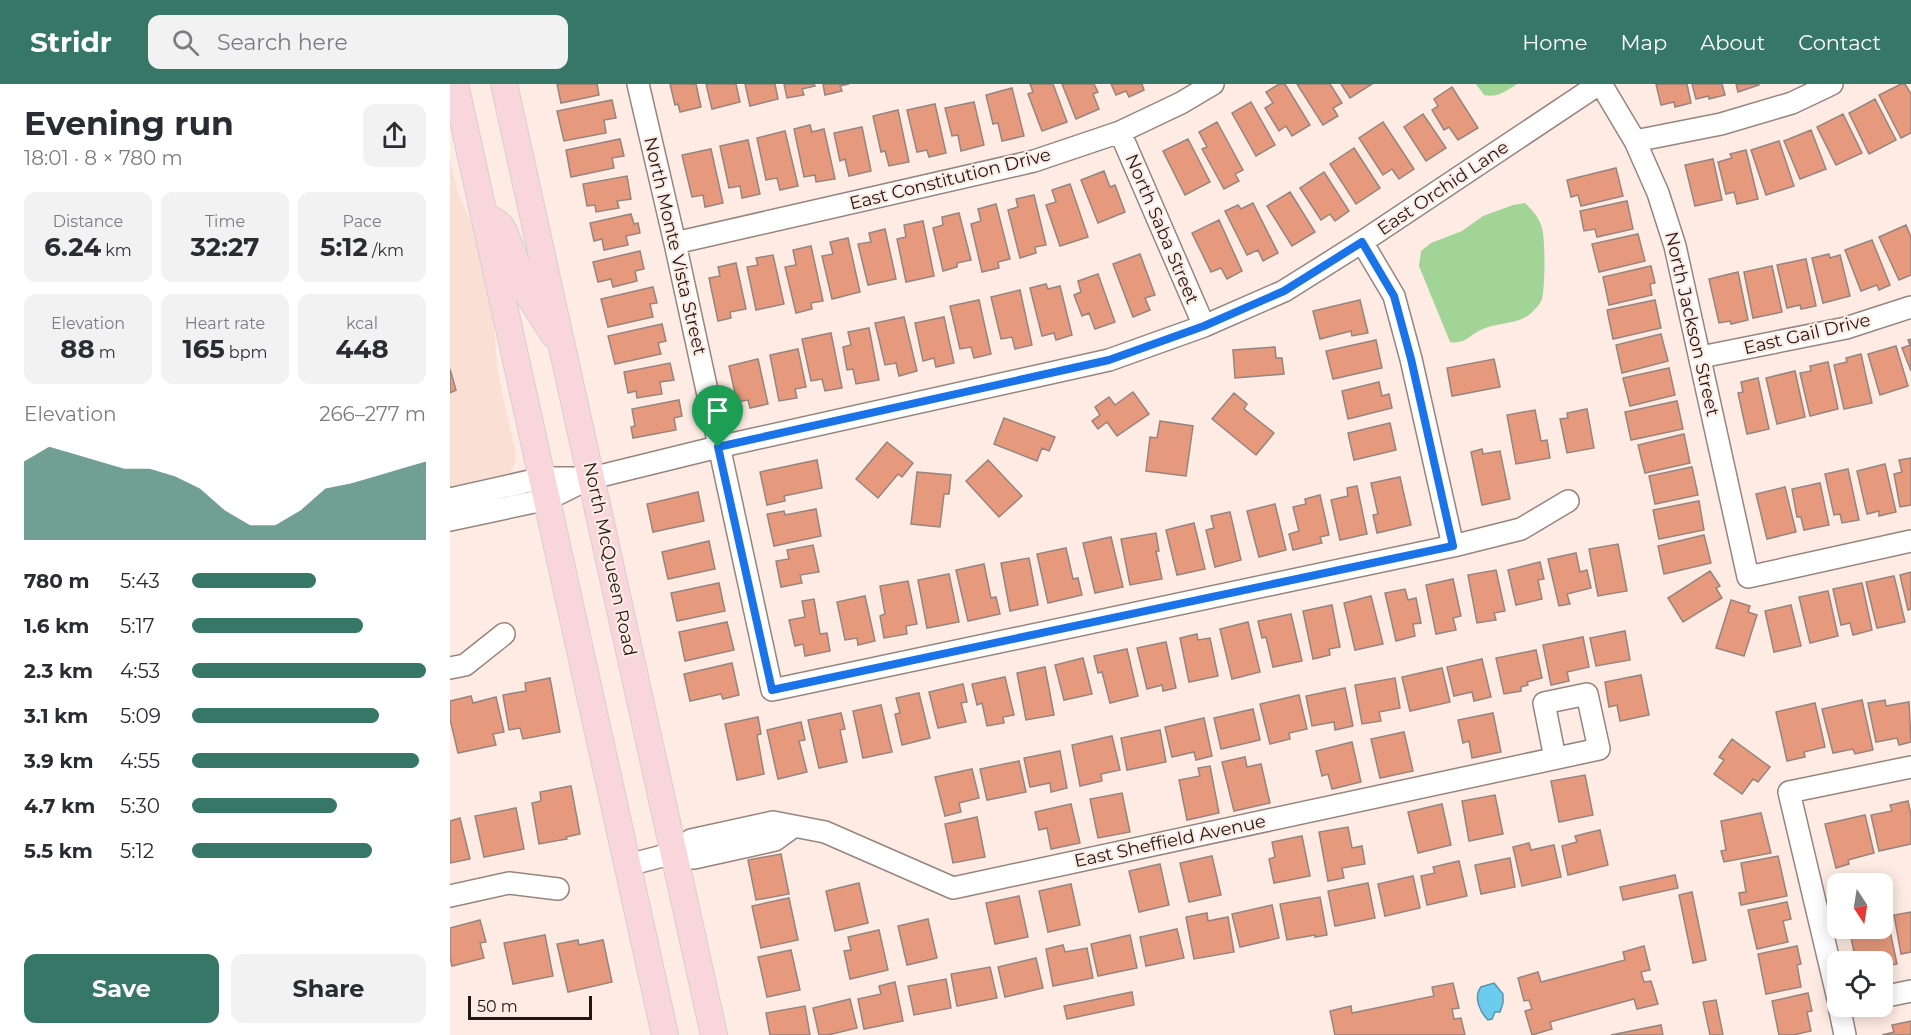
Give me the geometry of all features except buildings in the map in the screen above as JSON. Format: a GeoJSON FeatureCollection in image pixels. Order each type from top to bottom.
{"type":"FeatureCollection","features":[{"type":"Feature","properties":{"kind":"main road"},"geometry":{"type":"LineString","coordinates":[[455,84],[665,1035]]}},
{"type":"Feature","properties":{"kind":"main road","name":"North McQueen Road"},"geometry":{"type":"LineString","coordinates":[[504,84],[714,1035]]}},
{"type":"Feature","properties":{"kind":"main road"},"geometry":{"type":"LineString","coordinates":[[483,215],[493,219],[504,231],[529,296],[564,350]]}},
{"type":"Feature","properties":{"kind":"street","name":"North Monte Vista Street"},"geometry":{"type":"LineString","coordinates":[[638,84],[772,690],[1453,546]]}},
{"type":"Feature","properties":{"kind":"street","name":"East Constitution Drive"},"geometry":{"type":"LineString","coordinates":[[675,243],[1034,161],[1120,132],[1181,103],[1213,84]]}},
{"type":"Feature","properties":{"kind":"street","name":"North Jackson Street"},"geometry":{"type":"LineString","coordinates":[[1600,84],[1635,141],[1658,193],[1675,246],[1748,577],[1911,541]]}},
{"type":"Feature","properties":{"kind":"street","name":"East Orchid Lane"},"geometry":{"type":"LineString","coordinates":[[450,499],[545,488],[1109,360],[1204,326],[1284,291],[1600,84]]}},
{"type":"Feature","properties":{"kind":"street"},"geometry":{"type":"LineString","coordinates":[[1635,141],[1721,124],[1792,103],[1832,84]]}},
{"type":"Feature","properties":{"kind":"street","name":"North Saba Street"},"geometry":{"type":"LineString","coordinates":[[1120,132],[1204,326]]}},
{"type":"Feature","properties":{"kind":"street"},"geometry":{"type":"LineString","coordinates":[[1362,242],[1394,296],[1411,359],[1453,546],[1521,529],[1568,501]]}},
{"type":"Feature","properties":{"kind":"street","name":"East Gail Drive"},"geometry":{"type":"LineString","coordinates":[[1701,357],[1846,328],[1911,308]]}},
{"type":"Feature","properties":{"kind":"street","name":"East Orchid Lane"},"geometry":{"type":"LineString","coordinates":[[450,520],[545,488]]}},
{"type":"Feature","properties":{"kind":"street"},"geometry":{"type":"LineString","coordinates":[[450,668],[465,665],[504,634]]}},
{"type":"Feature","properties":{"kind":"street","name":"East Sheffield Avenue"},"geometry":{"type":"LineString","coordinates":[[627,865],[674,853],[691,840],[773,822],[825,832],[953,888],[1555,758]]}},
{"type":"Feature","properties":{"kind":"street"},"geometry":{"type":"LineString","coordinates":[[1827,952],[1790,792],[1911,767]]}},
{"type":"Feature","properties":{"kind":"street"},"geometry":{"type":"LineString","coordinates":[[450,896],[509,883],[558,889]]}},
{"type":"Feature","properties":{"kind":"street"},"geometry":{"type":"LineString","coordinates":[[1893,995],[1911,991]]}},
{"type":"Feature","properties":{"kind":"street"},"geometry":{"type":"LineString","coordinates":[[1842,1017],[1845,1035]]}},
{"type":"Feature","properties":{"kind":"shaded area"},"geometry":{"type":"Polygon","coordinates":[[[450,159],[457,190],[478,239],[492,302],[498,375],[516,455],[513,469],[505,476],[450,489],[450,159]]]}},
{"type":"Feature","properties":{"kind":"green space"},"geometry":{"type":"Polygon","coordinates":[[[1476,84],[1517,84],[1502,93],[1489,96],[1484,95],[1476,84]]]}},
{"type":"Feature","properties":{"kind":"green space"},"geometry":{"type":"Polygon","coordinates":[[[1525,203],[1540,222],[1543,231],[1544,273],[1541,302],[1529,315],[1517,321],[1483,329],[1464,341],[1450,342],[1419,266],[1421,251],[1431,243],[1462,231],[1483,216],[1525,203]]]}},
{"type":"Feature","properties":{"kind":"water"},"geometry":{"type":"Polygon","coordinates":[[[1494,983],[1503,994],[1503,1003],[1500,1012],[1495,1012],[1492,1019],[1488,1020],[1480,1009],[1478,995],[1481,987],[1494,983]]]}},
{"type":"Feature","properties":{"kind":"route"},"geometry":{"type":"LineString","coordinates":[[1362,242],[1394,296],[1411,359],[1453,546],[772,690],[718,447],[1109,360],[1204,326],[1284,291],[1362,242]]}}]}
